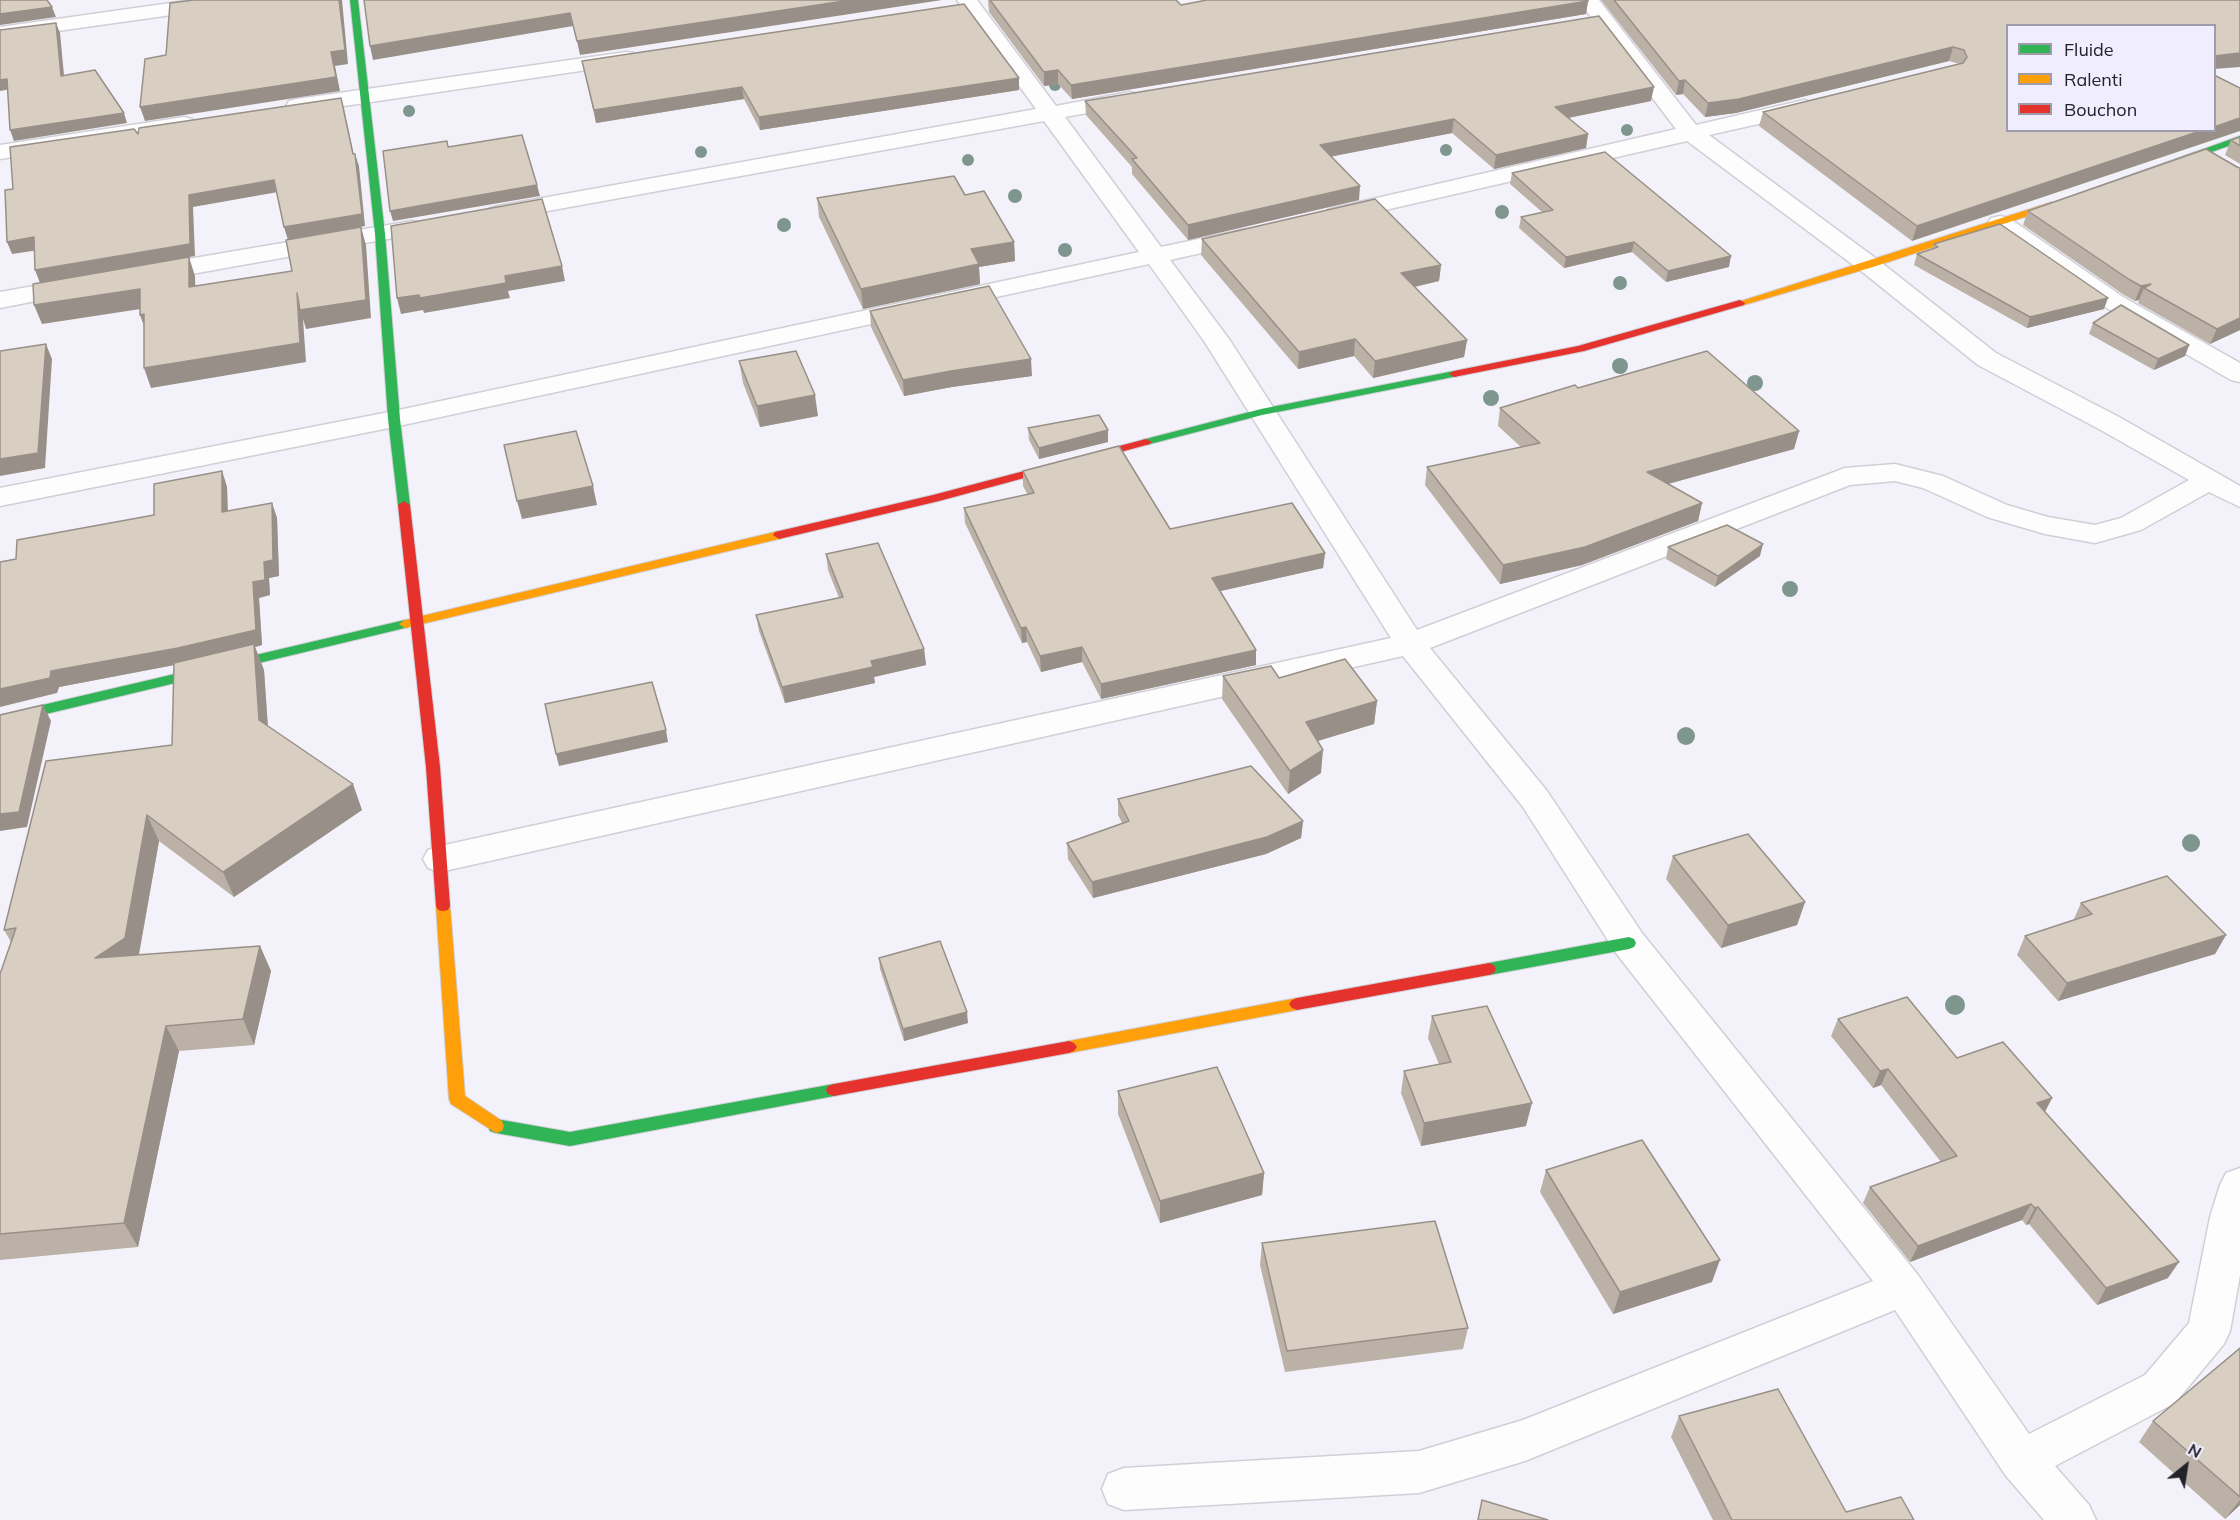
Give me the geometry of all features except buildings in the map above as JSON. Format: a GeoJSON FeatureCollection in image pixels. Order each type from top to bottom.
{"type":"FeatureCollection","features":[{"type":"Feature","properties":{"kind":"street"},"geometry":{"type":"LineString","coordinates":[[0,33],[236,0]]}},
{"type":"Feature","properties":{"kind":"street"},"geometry":{"type":"LineString","coordinates":[[354,0],[380,234],[394,419],[433,767],[457,1100],[494,1126],[570,1140],[1629,943]]}},
{"type":"Feature","properties":{"kind":"street"},"geometry":{"type":"LineString","coordinates":[[970,5],[1216,339],[1410,644],[1535,799],[1629,943],[1903,1288],[2022,1461],[2073,1520]]}},
{"type":"Feature","properties":{"kind":"street"},"geometry":{"type":"LineString","coordinates":[[1590,14],[1690,132],[1869,265],[1987,359],[2240,498]]}},
{"type":"Feature","properties":{"kind":"street"},"geometry":{"type":"LineString","coordinates":[[271,110],[650,55]]}},
{"type":"Feature","properties":{"kind":"street"},"geometry":{"type":"LineString","coordinates":[[472,217],[1155,94]]}},
{"type":"Feature","properties":{"kind":"street"},"geometry":{"type":"LineString","coordinates":[[1319,219],[1828,102]]}},
{"type":"Feature","properties":{"kind":"street"},"geometry":{"type":"LineString","coordinates":[[0,152],[200,121]]}},
{"type":"Feature","properties":{"kind":"street"},"geometry":{"type":"LineString","coordinates":[[0,720],[935,498],[1261,412],[1580,349],[1869,265],[2000,223],[2240,138]]}},
{"type":"Feature","properties":{"kind":"street"},"geometry":{"type":"LineString","coordinates":[[2202,152],[2230,170]]}},
{"type":"Feature","properties":{"kind":"street"},"geometry":{"type":"LineString","coordinates":[[127,278],[437,223]]}},
{"type":"Feature","properties":{"kind":"street"},"geometry":{"type":"LineString","coordinates":[[2000,223],[2114,302],[2240,374]]}},
{"type":"Feature","properties":{"kind":"street"},"geometry":{"type":"LineString","coordinates":[[0,497],[394,419],[1157,256],[1273,229]]}},
{"type":"Feature","properties":{"kind":"street"},"geometry":{"type":"LineString","coordinates":[[0,300],[104,282]]}},
{"type":"Feature","properties":{"kind":"street"},"geometry":{"type":"LineString","coordinates":[[440,859],[1410,644],[1845,477],[1895,472],[1934,482],[1997,511],[2045,525],[2095,534],[2131,524],[2210,480]]}},
{"type":"Feature","properties":{"kind":"street"},"geometry":{"type":"LineString","coordinates":[[2022,1461],[2160,1389],[2209,1331],[2230,1217],[2240,1185]]}},
{"type":"Feature","properties":{"kind":"street"},"geometry":{"type":"LineString","coordinates":[[1124,1489],[1419,1472],[1525,1440],[1903,1288]]}},
{"type":"Feature","properties":{"kind":"traffic: fast"},"geometry":{"type":"LineString","coordinates":[[354,0],[380,234],[394,419],[404,505]]}},
{"type":"Feature","properties":{"kind":"traffic: fast"},"geometry":{"type":"LineString","coordinates":[[2052,205],[2240,139]]}},
{"type":"Feature","properties":{"kind":"traffic: fast"},"geometry":{"type":"LineString","coordinates":[[1146,442],[1261,412],[1454,374]]}},
{"type":"Feature","properties":{"kind":"traffic: fast"},"geometry":{"type":"LineString","coordinates":[[0,720],[405,624]]}},
{"type":"Feature","properties":{"kind":"traffic: fast"},"geometry":{"type":"LineString","coordinates":[[1489,969],[1629,943]]}},
{"type":"Feature","properties":{"kind":"traffic: fast"},"geometry":{"type":"LineString","coordinates":[[496,1126],[570,1139],[834,1090]]}},
{"type":"Feature","properties":{"kind":"traffic: slow"},"geometry":{"type":"LineString","coordinates":[[1740,303],[1869,265],[2052,205]]}},
{"type":"Feature","properties":{"kind":"traffic: slow"},"geometry":{"type":"LineString","coordinates":[[405,624],[779,535]]}},
{"type":"Feature","properties":{"kind":"traffic: slow"},"geometry":{"type":"LineString","coordinates":[[443,906],[457,1099],[496,1126]]}},
{"type":"Feature","properties":{"kind":"traffic: slow"},"geometry":{"type":"LineString","coordinates":[[1069,1047],[1297,1004]]}},
{"type":"Feature","properties":{"kind":"traffic: jam"},"geometry":{"type":"LineString","coordinates":[[1454,374],[1580,349],[1740,303]]}},
{"type":"Feature","properties":{"kind":"traffic: jam"},"geometry":{"type":"LineString","coordinates":[[779,535],[935,498],[1146,442]]}},
{"type":"Feature","properties":{"kind":"traffic: jam"},"geometry":{"type":"LineString","coordinates":[[404,505],[433,767],[443,906]]}},
{"type":"Feature","properties":{"kind":"traffic: jam"},"geometry":{"type":"LineString","coordinates":[[1297,1004],[1489,969]]}},
{"type":"Feature","properties":{"kind":"traffic: jam"},"geometry":{"type":"LineString","coordinates":[[834,1090],[1069,1047]]}}]}
